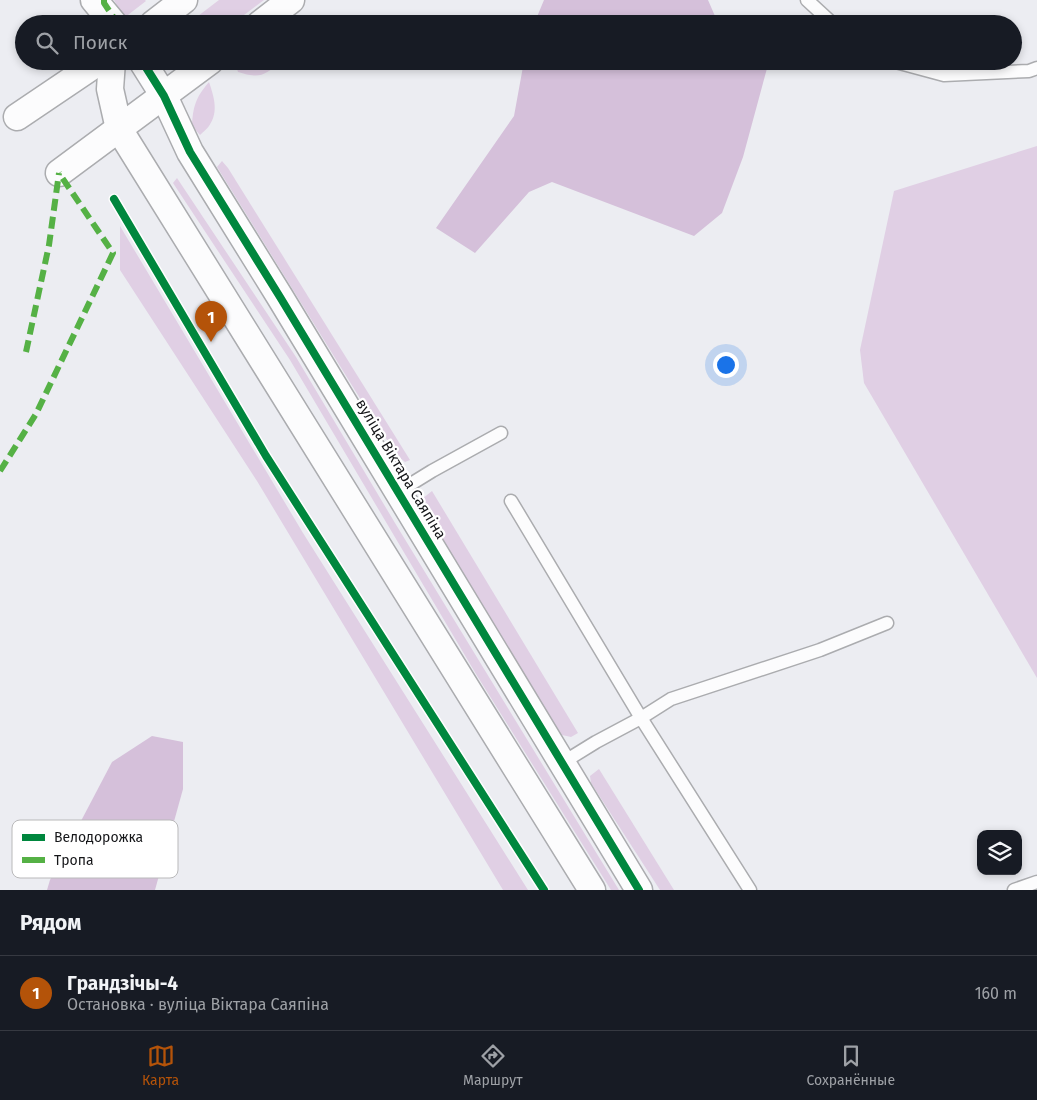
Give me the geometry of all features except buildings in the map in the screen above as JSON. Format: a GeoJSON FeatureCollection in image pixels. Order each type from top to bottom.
{"type":"FeatureCollection","features":[{"type":"Feature","properties":{"kind":"street"},"geometry":{"type":"LineString","coordinates":[[94,0],[106,15]]}},
{"type":"Feature","properties":{"kind":"street"},"geometry":{"type":"LineString","coordinates":[[165,15],[184,0]]}},
{"type":"Feature","properties":{"kind":"street"},"geometry":{"type":"LineString","coordinates":[[272,15],[291,0]]}},
{"type":"Feature","properties":{"kind":"street"},"geometry":{"type":"LineString","coordinates":[[17,117],[87,70]]}},
{"type":"Feature","properties":{"kind":"street"},"geometry":{"type":"LineString","coordinates":[[111,70],[110,89],[119,129],[592,890]]}},
{"type":"Feature","properties":{"kind":"street","name":"вуліца Віктара Саяпіна"},"geometry":{"type":"LineString","coordinates":[[148,70],[164,96],[190,152],[640,890]]}},
{"type":"Feature","properties":{"kind":"street"},"geometry":{"type":"LineString","coordinates":[[59,173],[198,70]]}},
{"type":"Feature","properties":{"kind":"lane"},"geometry":{"type":"LineString","coordinates":[[807,0],[823,15]]}},
{"type":"Feature","properties":{"kind":"lane"},"geometry":{"type":"LineString","coordinates":[[925,70],[944,75],[1029,71],[1037,68]]}},
{"type":"Feature","properties":{"kind":"lane"},"geometry":{"type":"LineString","coordinates":[[398,492],[501,433]]}},
{"type":"Feature","properties":{"kind":"lane"},"geometry":{"type":"LineString","coordinates":[[511,501],[641,718],[750,890]]}},
{"type":"Feature","properties":{"kind":"lane"},"geometry":{"type":"LineString","coordinates":[[562,763],[671,699],[820,650],[887,623]]}},
{"type":"Feature","properties":{"kind":"lane"},"geometry":{"type":"LineString","coordinates":[[1014,890],[1037,882]]}},
{"type":"Feature","properties":{"kind":"shaded area"},"geometry":{"type":"Polygon","coordinates":[[[114,0],[146,1],[128,15],[122,15],[114,0]]]}},
{"type":"Feature","properties":{"kind":"shaded area"},"geometry":{"type":"Polygon","coordinates":[[[219,0],[264,0],[244,15],[199,15],[219,0]]]}},
{"type":"Feature","properties":{"kind":"shaded area"},"geometry":{"type":"Polygon","coordinates":[[[544,0],[708,0],[715,15],[538,15],[544,0]]]}},
{"type":"Feature","properties":{"kind":"shaded area"},"geometry":{"type":"Polygon","coordinates":[[[237,70],[270,70],[257,76],[238,72],[237,70]]]}},
{"type":"Feature","properties":{"kind":"shaded area"},"geometry":{"type":"Polygon","coordinates":[[[522,70],[767,70],[743,157],[722,213],[694,236],[552,182],[529,192],[475,253],[436,228],[514,116],[522,70]]]}},
{"type":"Feature","properties":{"kind":"shaded area"},"geometry":{"type":"Polygon","coordinates":[[[209,82],[215,110],[209,126],[200,135],[192,126],[193,113],[198,97],[209,82]]]}},
{"type":"Feature","properties":{"kind":"shaded area"},"geometry":{"type":"Polygon","coordinates":[[[1037,146],[1037,678],[864,383],[860,350],[894,191],[1037,146]]]}},
{"type":"Feature","properties":{"kind":"shaded area"},"geometry":{"type":"Polygon","coordinates":[[[222,161],[410,460],[405,462],[399,457],[374,421],[217,167],[222,161]]]}},
{"type":"Feature","properties":{"kind":"shaded area"},"geometry":{"type":"Polygon","coordinates":[[[177,178],[296,357],[619,890],[611,890],[476,674],[290,360],[173,183],[177,178]]]}},
{"type":"Feature","properties":{"kind":"shaded area"},"geometry":{"type":"Polygon","coordinates":[[[120,226],[303,533],[528,890],[503,890],[257,481],[120,270],[120,226]]]}},
{"type":"Feature","properties":{"kind":"shaded area"},"geometry":{"type":"Polygon","coordinates":[[[432,491],[578,733],[571,737],[562,735],[541,707],[420,507],[422,499],[432,491]]]}},
{"type":"Feature","properties":{"kind":"shaded area"},"geometry":{"type":"Polygon","coordinates":[[[152,736],[183,742],[183,789],[174,820],[82,820],[112,762],[152,736]]]}},
{"type":"Feature","properties":{"kind":"shaded area"},"geometry":{"type":"Polygon","coordinates":[[[599,769],[674,890],[660,890],[591,783],[590,776],[599,769]]]}},
{"type":"Feature","properties":{"kind":"shaded area"},"geometry":{"type":"Polygon","coordinates":[[[51,878],[158,878],[155,890],[47,890],[51,878]]]}},
{"type":"Feature","properties":{"kind":"marked path"},"geometry":{"type":"LineString","coordinates":[[104,0],[112,15]]}},
{"type":"Feature","properties":{"kind":"marked path"},"geometry":{"type":"LineString","coordinates":[[26,352],[49,245],[59,173]]}},
{"type":"Feature","properties":{"kind":"marked path"},"geometry":{"type":"LineString","coordinates":[[0,471],[36,414],[113,253],[59,173]]}},
{"type":"Feature","properties":{"kind":"cycle path"},"geometry":{"type":"LineString","coordinates":[[148,70],[164,96],[190,152],[280,297],[639,890]]}},
{"type":"Feature","properties":{"kind":"cycle path"},"geometry":{"type":"LineString","coordinates":[[114,199],[266,456],[544,890]]}},
{"type":"Feature","properties":{"kind":"place","name":"Грандзічы-4"},"geometry":{"type":"Point","coordinates":[211,342]}}]}
